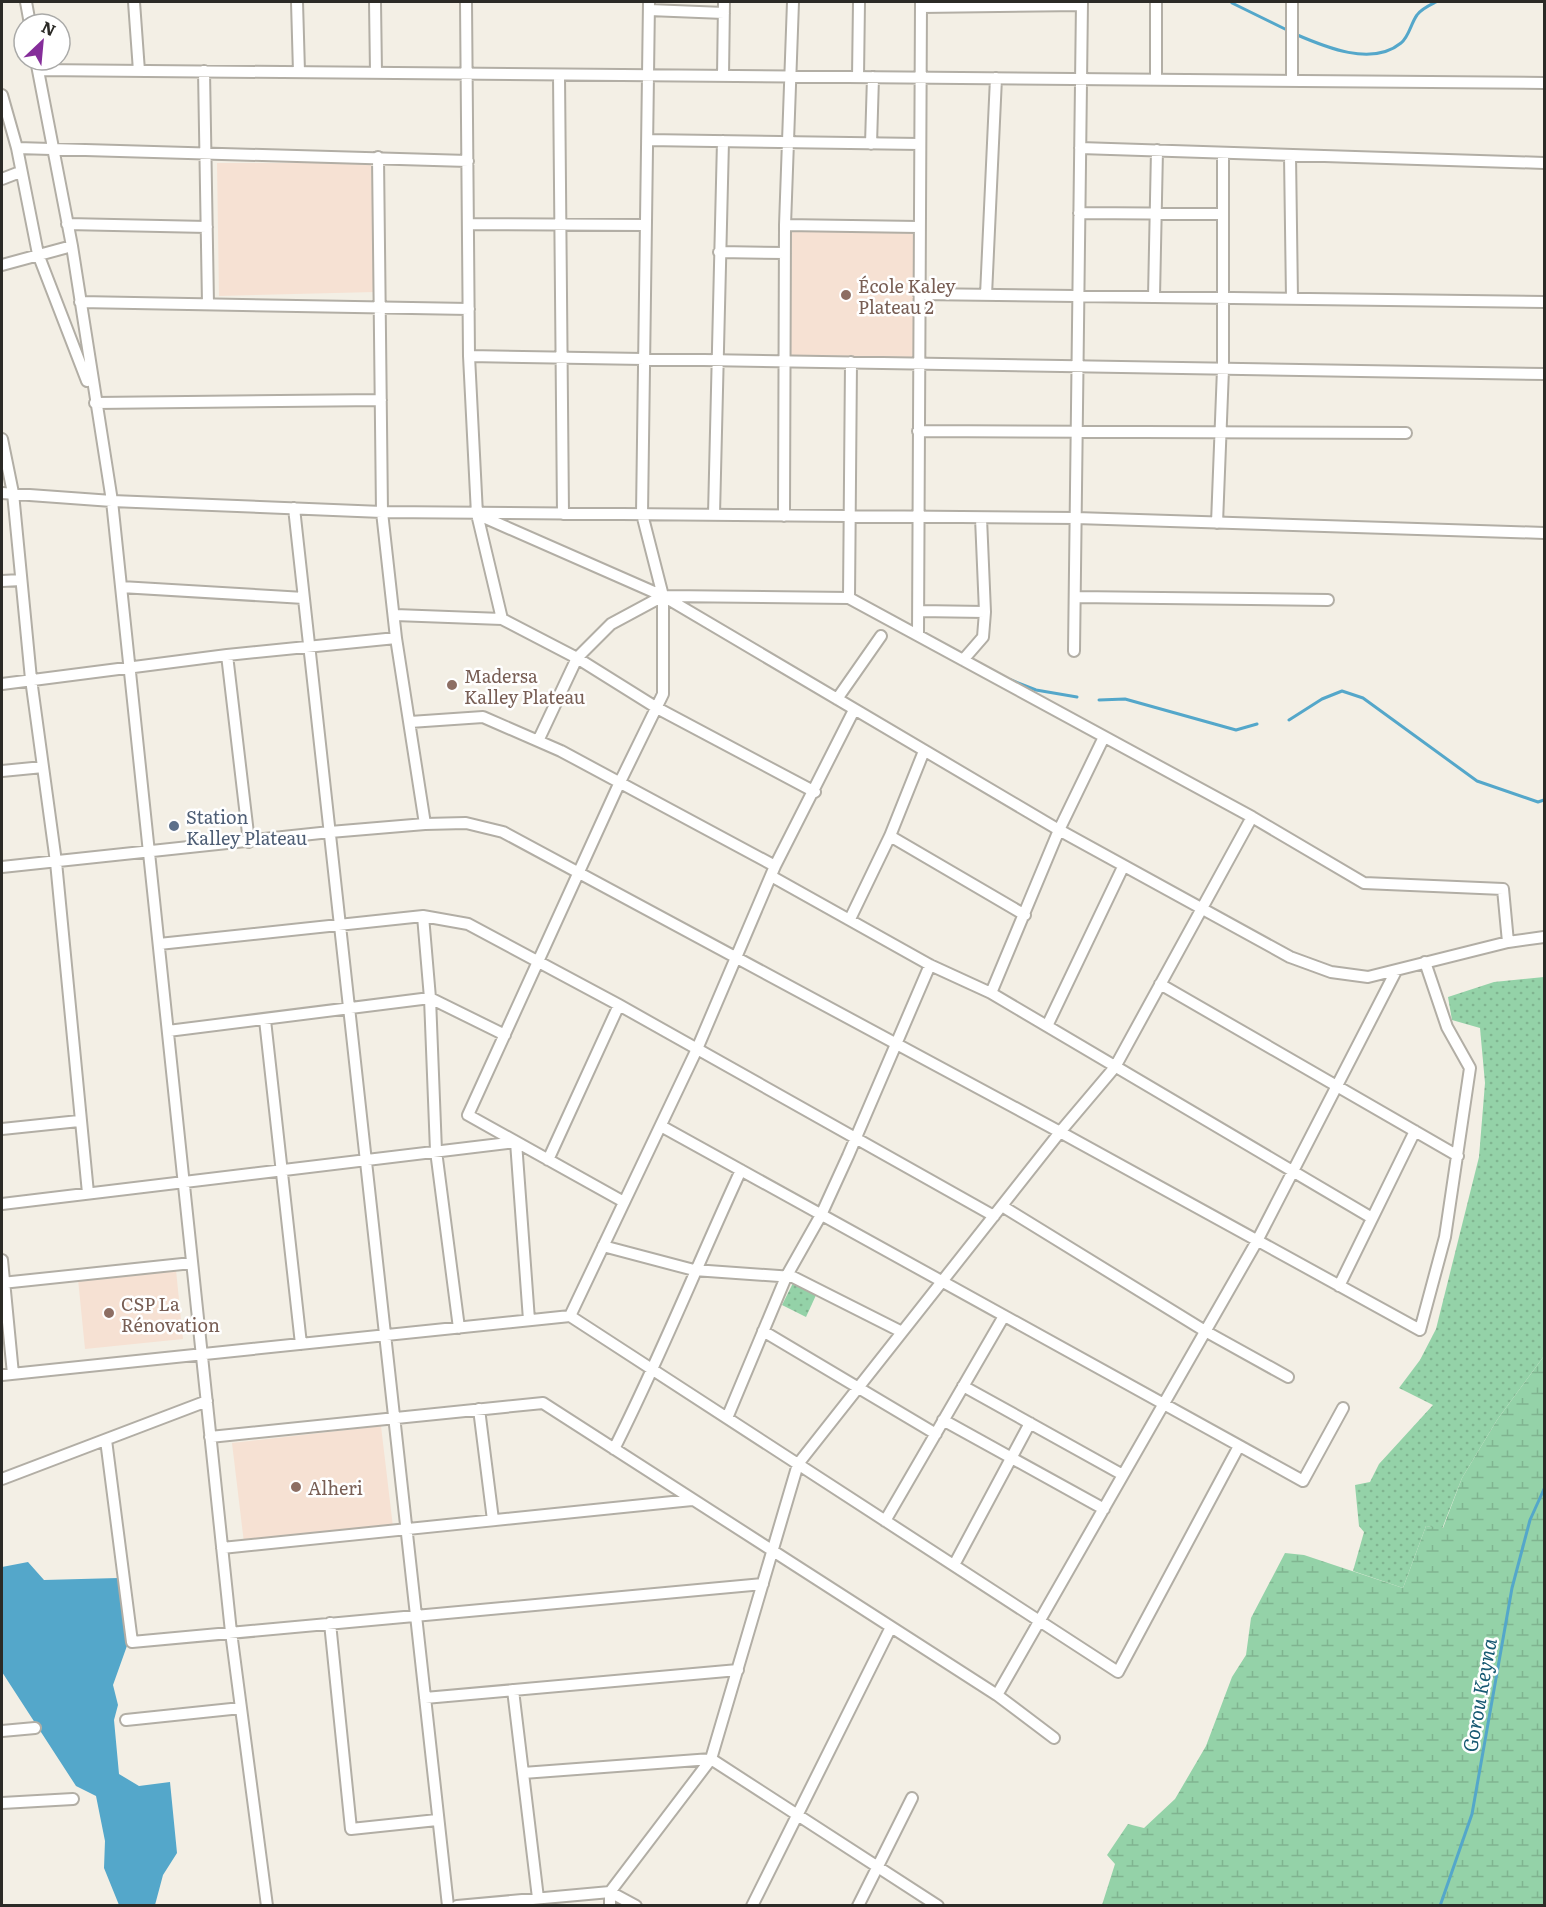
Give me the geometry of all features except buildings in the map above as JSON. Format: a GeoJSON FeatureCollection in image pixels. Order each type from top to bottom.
{"type":"FeatureCollection","features":[{"type":"Feature","properties":{"kind":"street"},"geometry":{"type":"LineString","coordinates":[[134,2],[139,71]]}},
{"type":"Feature","properties":{"kind":"street"},"geometry":{"type":"LineString","coordinates":[[297,2],[299,72]]}},
{"type":"Feature","properties":{"kind":"street"},"geometry":{"type":"LineString","coordinates":[[375,2],[376,73]]}},
{"type":"Feature","properties":{"kind":"street"},"geometry":{"type":"LineString","coordinates":[[466,2],[469,356],[477,514],[502,619]]}},
{"type":"Feature","properties":{"kind":"street"},"geometry":{"type":"LineString","coordinates":[[784,516],[785,225],[794,2]]}},
{"type":"Feature","properties":{"kind":"street"},"geometry":{"type":"LineString","coordinates":[[858,77],[859,2]]}},
{"type":"Feature","properties":{"kind":"street"},"geometry":{"type":"LineString","coordinates":[[1155,2],[1156,80]]}},
{"type":"Feature","properties":{"kind":"street"},"geometry":{"type":"LineString","coordinates":[[1292,2],[1292,81]]}},
{"type":"Feature","properties":{"kind":"street"},"geometry":{"type":"LineString","coordinates":[[918,635],[918,227],[921,4],[1082,3],[1074,651]]}},
{"type":"Feature","properties":{"kind":"street"},"geometry":{"type":"LineString","coordinates":[[624,1202],[468,1115],[619,784],[663,694],[663,596],[642,514],[649,6],[724,7],[723,76]]}},
{"type":"Feature","properties":{"kind":"street"},"geometry":{"type":"LineString","coordinates":[[72,67],[139,71],[1545,83]]}},
{"type":"Feature","properties":{"kind":"street"},"geometry":{"type":"LineString","coordinates":[[204,71],[208,304]]}},
{"type":"Feature","properties":{"kind":"street"},"geometry":{"type":"LineString","coordinates":[[38,72],[72,246],[112,501],[231,1632],[267,1905]]}},
{"type":"Feature","properties":{"kind":"street"},"geometry":{"type":"LineString","coordinates":[[559,75],[563,514]]}},
{"type":"Feature","properties":{"kind":"street"},"geometry":{"type":"LineString","coordinates":[[871,144],[873,77]]}},
{"type":"Feature","properties":{"kind":"street"},"geometry":{"type":"LineString","coordinates":[[986,295],[996,78]]}},
{"type":"Feature","properties":{"kind":"street"},"geometry":{"type":"LineString","coordinates":[[2,95],[17,148],[38,254],[95,403]]}},
{"type":"Feature","properties":{"kind":"street"},"geometry":{"type":"LineString","coordinates":[[647,140],[789,144],[920,144]]}},
{"type":"Feature","properties":{"kind":"street"},"geometry":{"type":"LineString","coordinates":[[714,515],[723,141]]}},
{"type":"Feature","properties":{"kind":"street"},"geometry":{"type":"LineString","coordinates":[[17,148],[468,161]]}},
{"type":"Feature","properties":{"kind":"street"},"geometry":{"type":"LineString","coordinates":[[1080,148],[1545,163]]}},
{"type":"Feature","properties":{"kind":"street"},"geometry":{"type":"LineString","coordinates":[[1155,297],[1157,150]]}},
{"type":"Feature","properties":{"kind":"street"},"geometry":{"type":"LineString","coordinates":[[1217,523],[1223,369],[1223,153]]}},
{"type":"Feature","properties":{"kind":"street"},"geometry":{"type":"LineString","coordinates":[[1290,155],[1292,299]]}},
{"type":"Feature","properties":{"kind":"street"},"geometry":{"type":"LineString","coordinates":[[378,157],[382,512],[396,638],[425,824]]}},
{"type":"Feature","properties":{"kind":"street"},"geometry":{"type":"LineString","coordinates":[[2,179],[20,172]]}},
{"type":"Feature","properties":{"kind":"street"},"geometry":{"type":"LineString","coordinates":[[1079,213],[1223,214]]}},
{"type":"Feature","properties":{"kind":"street"},"geometry":{"type":"LineString","coordinates":[[67,224],[207,227]]}},
{"type":"Feature","properties":{"kind":"street"},"geometry":{"type":"LineString","coordinates":[[469,224],[646,225]]}},
{"type":"Feature","properties":{"kind":"street"},"geometry":{"type":"LineString","coordinates":[[785,225],[918,227]]}},
{"type":"Feature","properties":{"kind":"street"},"geometry":{"type":"LineString","coordinates":[[2,265],[72,246]]}},
{"type":"Feature","properties":{"kind":"street"},"geometry":{"type":"LineString","coordinates":[[719,252],[785,253]]}},
{"type":"Feature","properties":{"kind":"street"},"geometry":{"type":"LineString","coordinates":[[919,294],[1545,302]]}},
{"type":"Feature","properties":{"kind":"street"},"geometry":{"type":"LineString","coordinates":[[80,302],[469,309]]}},
{"type":"Feature","properties":{"kind":"street"},"geometry":{"type":"LineString","coordinates":[[469,356],[1545,374]]}},
{"type":"Feature","properties":{"kind":"street"},"geometry":{"type":"LineString","coordinates":[[849,598],[851,362]]}},
{"type":"Feature","properties":{"kind":"street"},"geometry":{"type":"LineString","coordinates":[[95,403],[381,400]]}},
{"type":"Feature","properties":{"kind":"street"},"geometry":{"type":"LineString","coordinates":[[918,431],[1406,432]]}},
{"type":"Feature","properties":{"kind":"street"},"geometry":{"type":"LineString","coordinates":[[2,439],[7,493],[21,580],[31,679],[56,862],[79,1121],[88,1193]]}},
{"type":"Feature","properties":{"kind":"street"},"geometry":{"type":"LineString","coordinates":[[7,493],[112,501],[382,512],[1076,519],[1545,533]]}},
{"type":"Feature","properties":{"kind":"street"},"geometry":{"type":"LineString","coordinates":[[294,508],[448,1905]]}},
{"type":"Feature","properties":{"kind":"street"},"geometry":{"type":"LineString","coordinates":[[477,514],[663,596],[1123,867],[1281,953],[1331,972],[1368,977],[1508,942],[1545,937]]}},
{"type":"Feature","properties":{"kind":"street"},"geometry":{"type":"LineString","coordinates":[[963,660],[983,637],[985,612],[981,518]]}},
{"type":"Feature","properties":{"kind":"street"},"geometry":{"type":"LineString","coordinates":[[2,581],[21,580]]}},
{"type":"Feature","properties":{"kind":"street"},"geometry":{"type":"LineString","coordinates":[[121,587],[304,598]]}},
{"type":"Feature","properties":{"kind":"street"},"geometry":{"type":"LineString","coordinates":[[538,741],[577,658],[612,624],[663,596],[849,598],[1252,817],[1364,883],[1503,889],[1508,942]]}},
{"type":"Feature","properties":{"kind":"street"},"geometry":{"type":"LineString","coordinates":[[1075,597],[1328,600]]}},
{"type":"Feature","properties":{"kind":"street"},"geometry":{"type":"LineString","coordinates":[[919,611],[985,612]]}},
{"type":"Feature","properties":{"kind":"street"},"geometry":{"type":"LineString","coordinates":[[395,615],[502,619],[577,658],[657,708],[815,792]]}},
{"type":"Feature","properties":{"kind":"street"},"geometry":{"type":"LineString","coordinates":[[837,699],[881,636]]}},
{"type":"Feature","properties":{"kind":"street"},"geometry":{"type":"LineString","coordinates":[[2,684],[227,655],[396,638]]}},
{"type":"Feature","properties":{"kind":"street"},"geometry":{"type":"LineString","coordinates":[[227,655],[249,842]]}},
{"type":"Feature","properties":{"kind":"street"},"geometry":{"type":"LineString","coordinates":[[570,1316],[697,1049],[773,871],[815,792],[854,710]]}},
{"type":"Feature","properties":{"kind":"street"},"geometry":{"type":"LineString","coordinates":[[410,722],[483,717],[570,755],[773,871],[850,919],[930,964],[991,993],[1372,1218]]}},
{"type":"Feature","properties":{"kind":"street"},"geometry":{"type":"LineString","coordinates":[[991,993],[1059,830],[1104,737]]}},
{"type":"Feature","properties":{"kind":"street"},"geometry":{"type":"LineString","coordinates":[[850,919],[890,836],[924,751]]}},
{"type":"Feature","properties":{"kind":"street"},"geometry":{"type":"LineString","coordinates":[[2,771],[43,767]]}},
{"type":"Feature","properties":{"kind":"street"},"geometry":{"type":"LineString","coordinates":[[610,1905],[610,1892],[711,1759],[798,1464],[1060,1132],[1115,1067],[1252,817]]}},
{"type":"Feature","properties":{"kind":"street"},"geometry":{"type":"LineString","coordinates":[[2,867],[425,824],[466,823],[502,832],[1060,1132],[1420,1330],[1445,1237],[1470,1068],[1447,1027],[1425,962]]}},
{"type":"Feature","properties":{"kind":"street"},"geometry":{"type":"LineString","coordinates":[[890,836],[1025,915]]}},
{"type":"Feature","properties":{"kind":"street"},"geometry":{"type":"LineString","coordinates":[[1047,1026],[1123,867]]}},
{"type":"Feature","properties":{"kind":"street"},"geometry":{"type":"LineString","coordinates":[[159,944],[423,916],[468,924],[619,1005],[994,1216]]}},
{"type":"Feature","properties":{"kind":"street"},"geometry":{"type":"LineString","coordinates":[[423,916],[430,998],[436,1151],[459,1328]]}},
{"type":"Feature","properties":{"kind":"street"},"geometry":{"type":"LineString","coordinates":[[727,1418],[786,1277],[821,1215],[930,964]]}},
{"type":"Feature","properties":{"kind":"street"},"geometry":{"type":"LineString","coordinates":[[997,1695],[1257,1241],[1396,971]]}},
{"type":"Feature","properties":{"kind":"street"},"geometry":{"type":"LineString","coordinates":[[1160,984],[1458,1156]]}},
{"type":"Feature","properties":{"kind":"street"},"geometry":{"type":"LineString","coordinates":[[168,1031],[430,998],[505,1035]]}},
{"type":"Feature","properties":{"kind":"street"},"geometry":{"type":"LineString","coordinates":[[548,1160],[619,1005]]}},
{"type":"Feature","properties":{"kind":"street"},"geometry":{"type":"LineString","coordinates":[[265,1020],[301,1344]]}},
{"type":"Feature","properties":{"kind":"street"},"geometry":{"type":"LineString","coordinates":[[2,1129],[79,1121]]}},
{"type":"Feature","properties":{"kind":"street"},"geometry":{"type":"LineString","coordinates":[[661,1126],[1303,1481],[1343,1408]]}},
{"type":"Feature","properties":{"kind":"street"},"geometry":{"type":"LineString","coordinates":[[1339,1286],[1415,1131]]}},
{"type":"Feature","properties":{"kind":"street"},"geometry":{"type":"LineString","coordinates":[[2,1204],[516,1142]]}},
{"type":"Feature","properties":{"kind":"street"},"geometry":{"type":"LineString","coordinates":[[516,1142],[529,1320]]}},
{"type":"Feature","properties":{"kind":"street"},"geometry":{"type":"LineString","coordinates":[[614,1449],[654,1370],[694,1270],[741,1170]]}},
{"type":"Feature","properties":{"kind":"street"},"geometry":{"type":"LineString","coordinates":[[1002,1206],[1205,1331],[1288,1377]]}},
{"type":"Feature","properties":{"kind":"street"},"geometry":{"type":"LineString","coordinates":[[603,1246],[694,1270],[793,1277],[902,1332]]}},
{"type":"Feature","properties":{"kind":"street"},"geometry":{"type":"LineString","coordinates":[[2,1260],[7,1375],[570,1316],[1118,1672],[1239,1446]]}},
{"type":"Feature","properties":{"kind":"street"},"geometry":{"type":"LineString","coordinates":[[3,1283],[192,1263]]}},
{"type":"Feature","properties":{"kind":"street"},"geometry":{"type":"LineString","coordinates":[[885,1521],[1004,1316]]}},
{"type":"Feature","properties":{"kind":"street"},"geometry":{"type":"LineString","coordinates":[[763,1331],[936,1434]]}},
{"type":"Feature","properties":{"kind":"street"},"geometry":{"type":"LineString","coordinates":[[963,1386],[1123,1475]]}},
{"type":"Feature","properties":{"kind":"street"},"geometry":{"type":"LineString","coordinates":[[2,1479],[207,1401]]}},
{"type":"Feature","properties":{"kind":"street"},"geometry":{"type":"LineString","coordinates":[[210,1437],[543,1403],[997,1695],[1054,1738]]}},
{"type":"Feature","properties":{"kind":"street"},"geometry":{"type":"LineString","coordinates":[[479,1409],[493,1520]]}},
{"type":"Feature","properties":{"kind":"street"},"geometry":{"type":"LineString","coordinates":[[943,1420],[1104,1509]]}},
{"type":"Feature","properties":{"kind":"street"},"geometry":{"type":"LineString","coordinates":[[954,1565],[1030,1423]]}},
{"type":"Feature","properties":{"kind":"street"},"geometry":{"type":"LineString","coordinates":[[106,1440],[132,1642],[416,1614],[763,1584]]}},
{"type":"Feature","properties":{"kind":"street"},"geometry":{"type":"LineString","coordinates":[[222,1548],[692,1500]]}},
{"type":"Feature","properties":{"kind":"street"},"geometry":{"type":"LineString","coordinates":[[330,1623],[351,1828],[437,1820]]}},
{"type":"Feature","properties":{"kind":"street"},"geometry":{"type":"LineString","coordinates":[[752,1905],[891,1627]]}},
{"type":"Feature","properties":{"kind":"street"},"geometry":{"type":"LineString","coordinates":[[425,1698],[738,1670]]}},
{"type":"Feature","properties":{"kind":"street"},"geometry":{"type":"LineString","coordinates":[[513,1690],[538,1898]]}},
{"type":"Feature","properties":{"kind":"street"},"geometry":{"type":"LineString","coordinates":[[126,1720],[241,1708]]}},
{"type":"Feature","properties":{"kind":"street"},"geometry":{"type":"LineString","coordinates":[[2,1731],[35,1728]]}},
{"type":"Feature","properties":{"kind":"street"},"geometry":{"type":"LineString","coordinates":[[524,1773],[711,1759],[938,1905]]}},
{"type":"Feature","properties":{"kind":"street"},"geometry":{"type":"LineString","coordinates":[[858,1905],[912,1798]]}},
{"type":"Feature","properties":{"kind":"street"},"geometry":{"type":"LineString","coordinates":[[2,1803],[73,1799]]}},
{"type":"Feature","properties":{"kind":"street"},"geometry":{"type":"LineString","coordinates":[[458,1905],[610,1892],[636,1905]]}},
{"type":"Feature","properties":{"kind":"shaded area"},"geometry":{"type":"Polygon","coordinates":[[[217,163],[371,163],[375,292],[219,296],[217,163]]]}},
{"type":"Feature","properties":{"kind":"shaded area"},"geometry":{"type":"Polygon","coordinates":[[[792,231],[914,233],[913,357],[790,355],[792,231]]]}},
{"type":"Feature","properties":{"kind":"shaded area"},"geometry":{"type":"Polygon","coordinates":[[[176,1270],[183,1339],[85,1349],[78,1279],[176,1270]]]}},
{"type":"Feature","properties":{"kind":"shaded area"},"geometry":{"type":"Polygon","coordinates":[[[381,1426],[393,1527],[244,1543],[232,1443],[381,1426]]]}},
{"type":"Feature","properties":{"kind":"green space"},"geometry":{"type":"Polygon","coordinates":[[[1544,977],[1544,1356],[1497,1420],[1462,1478],[1442,1529],[1426,1526],[1403,1588],[1353,1571],[1364,1532],[1359,1526],[1355,1485],[1370,1482],[1379,1464],[1433,1405],[1399,1388],[1420,1360],[1436,1329],[1479,1157],[1485,1083],[1480,1028],[1452,1020],[1448,997],[1494,982],[1544,977]]]}},
{"type":"Feature","properties":{"kind":"green space"},"geometry":{"type":"Polygon","coordinates":[[[794,1281],[817,1293],[806,1317],[782,1305],[794,1281]]]}},
{"type":"Feature","properties":{"kind":"green space"},"geometry":{"type":"Polygon","coordinates":[[[1544,1356],[1544,1905],[1102,1905],[1115,1864],[1107,1855],[1128,1824],[1144,1828],[1175,1799],[1206,1746],[1232,1677],[1246,1655],[1251,1618],[1285,1553],[1304,1555],[1403,1588],[1426,1526],[1443,1528],[1462,1478],[1497,1420],[1544,1356]]]}},
{"type":"Feature","properties":{"kind":"water"},"geometry":{"type":"Polygon","coordinates":[[[28,1562],[44,1580],[118,1578],[128,1643],[113,1685],[118,1705],[114,1720],[119,1774],[139,1786],[170,1782],[177,1853],[163,1875],[155,1905],[119,1905],[104,1868],[105,1841],[96,1796],[76,1786],[2,1672],[2,1567],[28,1562]]]}},
{"type":"Feature","properties":{"kind":"waterway"},"geometry":{"type":"LineString","coordinates":[[1295,34],[1334,49],[1376,54],[1401,43],[1419,13],[1436,2]]}},
{"type":"Feature","properties":{"kind":"waterway"},"geometry":{"type":"LineString","coordinates":[[1232,3],[1289,31]]}},
{"type":"Feature","properties":{"kind":"waterway"},"geometry":{"type":"LineString","coordinates":[[1011,680],[1036,690],[1077,697]]}},
{"type":"Feature","properties":{"kind":"waterway"},"geometry":{"type":"LineString","coordinates":[[1289,720],[1322,699],[1342,691],[1363,698],[1477,781],[1538,802],[1544,800]]}},
{"type":"Feature","properties":{"kind":"waterway"},"geometry":{"type":"LineString","coordinates":[[1099,700],[1125,699],[1236,730],[1257,724]]}},
{"type":"Feature","properties":{"kind":"waterway","name":"Gorou Keyna"},"geometry":{"type":"LineString","coordinates":[[1440,1906],[1472,1814],[1512,1588],[1530,1520],[1544,1489]]}},
{"type":"Feature","properties":{"kind":"place","name":"École Kaley Plateau 2"},"geometry":{"type":"Point","coordinates":[846,295]}},
{"type":"Feature","properties":{"kind":"place","name":"Madersa Kalley Plateau"},"geometry":{"type":"Point","coordinates":[452,685]}},
{"type":"Feature","properties":{"kind":"place","name":"Station Kalley Plateau"},"geometry":{"type":"Point","coordinates":[174,826]}},
{"type":"Feature","properties":{"kind":"place","name":"CSP La Rénovation"},"geometry":{"type":"Point","coordinates":[109,1313]}},
{"type":"Feature","properties":{"kind":"place","name":"Alheri"},"geometry":{"type":"Point","coordinates":[296,1487]}}]}
